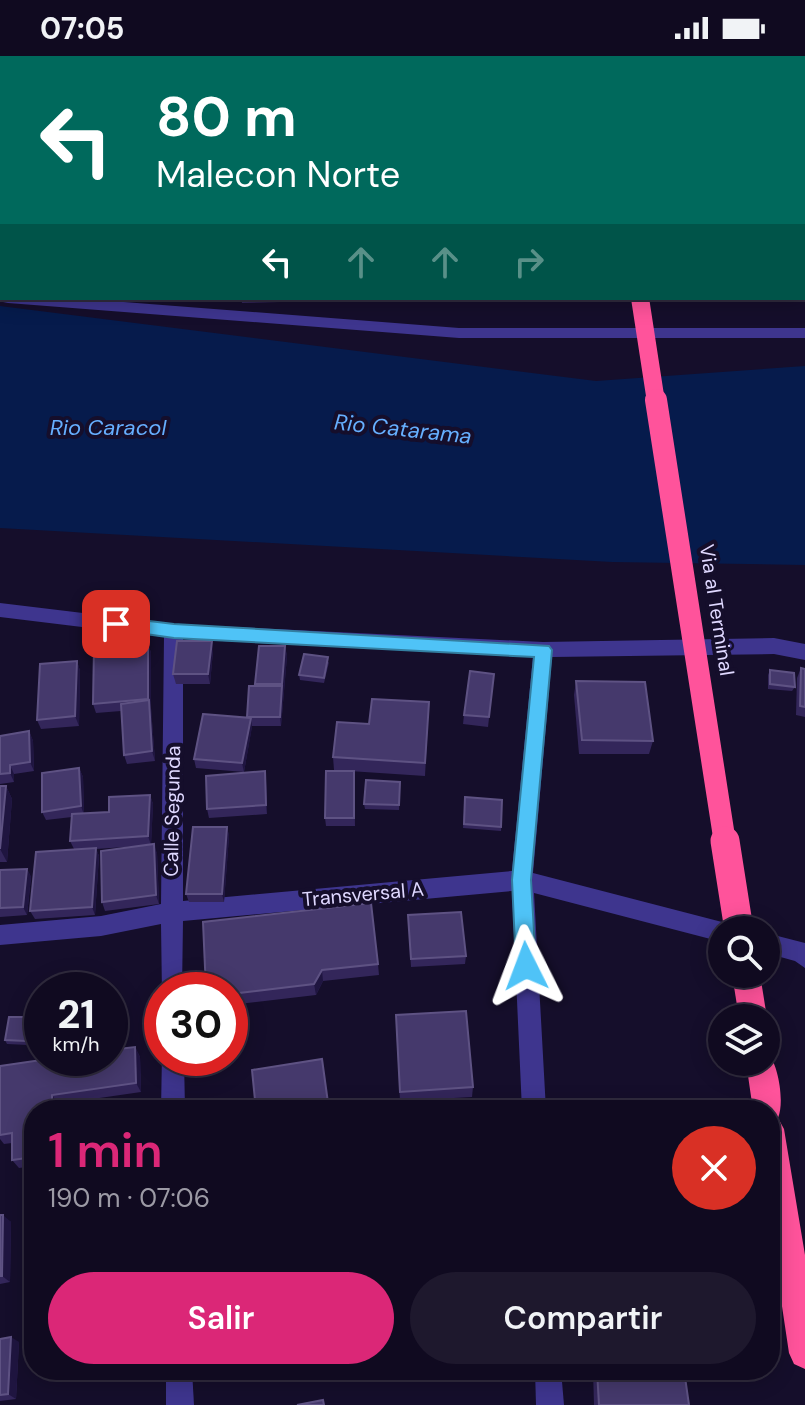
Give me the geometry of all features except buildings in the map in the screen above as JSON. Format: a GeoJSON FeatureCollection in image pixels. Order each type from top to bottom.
{"type":"FeatureCollection","features":[{"type":"Feature","properties":{"kind":"highway","name":"Via al Terminal"},"geometry":{"type":"LineString","coordinates":[[640,300],[737,916]]}},
{"type":"Feature","properties":{"kind":"highway"},"geometry":{"type":"LineString","coordinates":[[762,1076],[766,1100]]}},
{"type":"Feature","properties":{"kind":"highway"},"geometry":{"type":"LineString","coordinates":[[780,1193],[805,1353]]}},
{"type":"Feature","properties":{"kind":"street"},"geometry":{"type":"LineString","coordinates":[[53,300],[142,304],[459,333],[805,333]]}},
{"type":"Feature","properties":{"kind":"street"},"geometry":{"type":"LineString","coordinates":[[0,610],[174,631],[543,650],[774,646],[805,652]]}},
{"type":"Feature","properties":{"kind":"street","name":"Calle Segunda"},"geometry":{"type":"LineString","coordinates":[[171,972],[174,631]]}},
{"type":"Feature","properties":{"kind":"street"},"geometry":{"type":"LineString","coordinates":[[533,1100],[522,880],[543,650]]}},
{"type":"Feature","properties":{"kind":"street","name":"Transversal A"},"geometry":{"type":"LineString","coordinates":[[0,935],[101,926],[170,912],[522,880],[708,928]]}},
{"type":"Feature","properties":{"kind":"street"},"geometry":{"type":"LineString","coordinates":[[780,947],[804,953],[805,958]]}},
{"type":"Feature","properties":{"kind":"street"},"geometry":{"type":"LineString","coordinates":[[172,1076],[173,1100]]}},
{"type":"Feature","properties":{"kind":"street"},"geometry":{"type":"LineString","coordinates":[[179,1380],[180,1405]]}},
{"type":"Feature","properties":{"kind":"street"},"geometry":{"type":"LineString","coordinates":[[549,1380],[550,1405]]}},
{"type":"Feature","properties":{"kind":"water","name":"Rio Caracol"},"geometry":{"type":"Polygon","coordinates":[[[0,306],[596,381],[805,366],[805,565],[612,562],[0,528],[0,306]]]}},
{"type":"Feature","properties":{"kind":"route"},"geometry":{"type":"LineString","coordinates":[[116,624],[174,631],[543,650],[522,880],[526,966]]}},
{"type":"Feature","properties":{"kind":"water label","name":"Rio Catarama"},"geometry":{"type":"Point","coordinates":[403,429]}}]}
